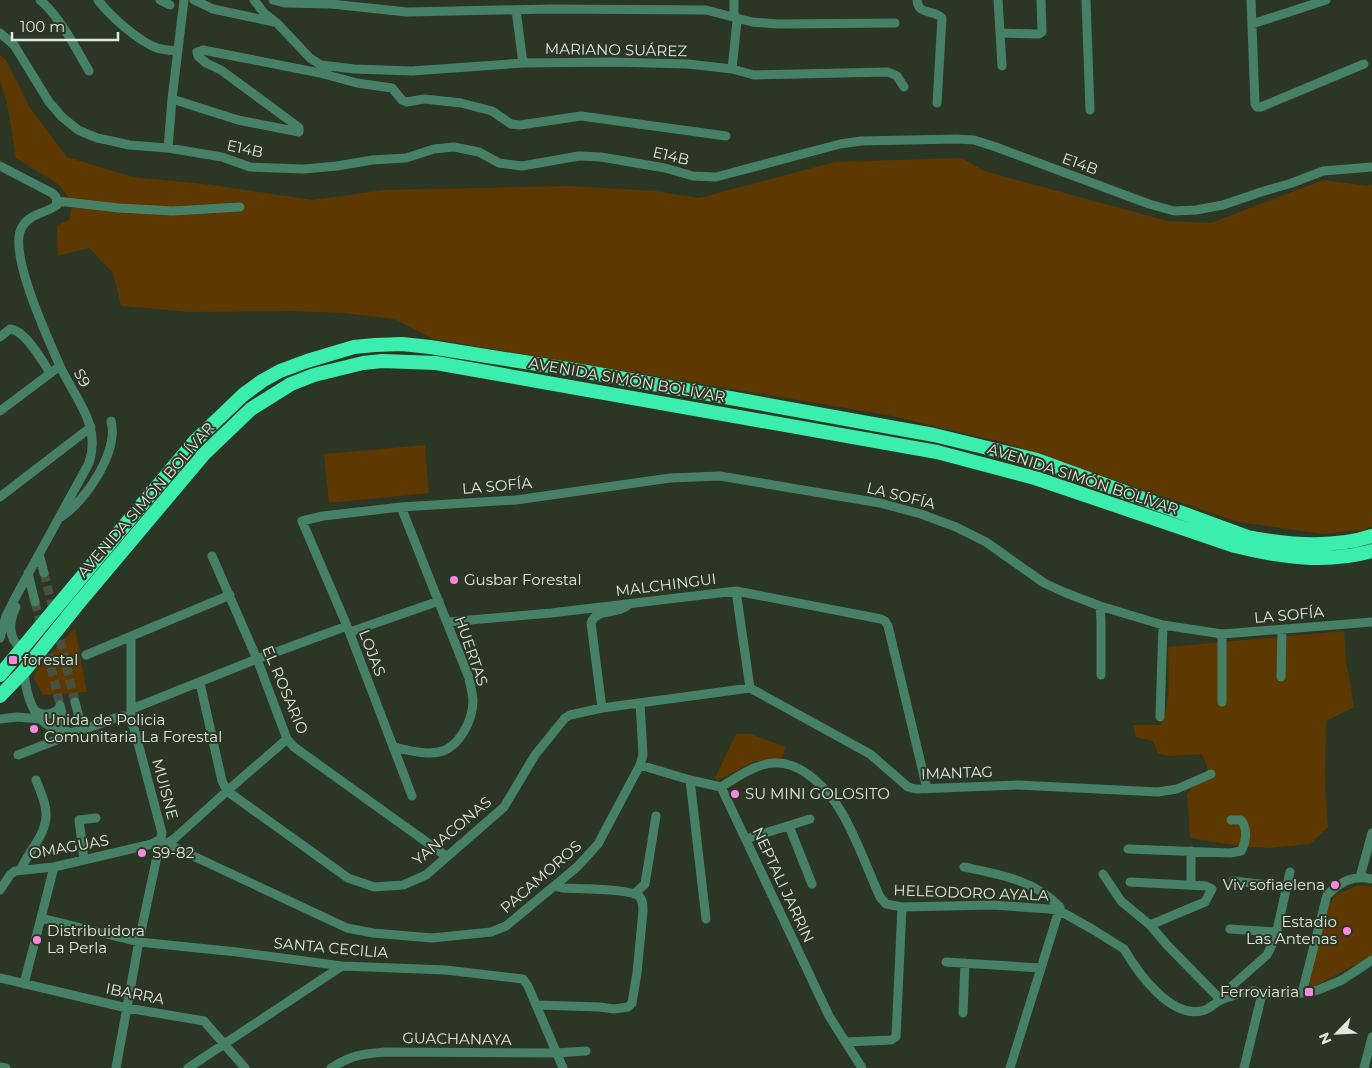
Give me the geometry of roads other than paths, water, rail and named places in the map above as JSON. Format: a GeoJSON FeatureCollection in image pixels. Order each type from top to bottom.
{"type":"FeatureCollection","features":[{"type":"Feature","properties":{"kind":"highway","name":"AVENIDA SIMÓN BOLÍVAR"},"geometry":{"type":"LineString","coordinates":[[0,675],[195,441],[244,395],[262,381],[289,368],[354,347],[402,344],[430,347],[581,371],[934,435],[1037,460],[1248,537],[1272,541],[1331,545],[1362,540],[1372,536]]}},
{"type":"Feature","properties":{"kind":"highway","name":"AVENIDA SIMÓN BOLÍVAR"},"geometry":{"type":"LineString","coordinates":[[0,696],[24,671],[204,454],[251,409],[291,384],[314,375],[364,363],[382,361],[436,363],[937,452],[1035,478],[1234,546],[1264,553],[1329,559],[1372,551]]}},
{"type":"Feature","properties":{"kind":"street"},"geometry":{"type":"LineString","coordinates":[[40,0],[59,23],[89,71]]}},
{"type":"Feature","properties":{"kind":"street"},"geometry":{"type":"LineString","coordinates":[[98,0],[117,20],[138,36],[157,48],[177,51]]}},
{"type":"Feature","properties":{"kind":"street"},"geometry":{"type":"LineString","coordinates":[[160,0],[170,5]]}},
{"type":"Feature","properties":{"kind":"street"},"geometry":{"type":"LineString","coordinates":[[168,148],[184,0]]}},
{"type":"Feature","properties":{"kind":"street"},"geometry":{"type":"LineString","coordinates":[[194,0],[213,9],[277,23]]}},
{"type":"Feature","properties":{"kind":"street"},"geometry":{"type":"LineString","coordinates":[[254,0],[264,13],[277,23],[320,69],[357,83],[392,88],[402,100],[408,102],[424,99],[477,107],[492,111],[511,124],[520,125],[581,116],[726,136]]}},
{"type":"Feature","properties":{"kind":"street"},"geometry":{"type":"LineString","coordinates":[[273,0],[285,3],[332,2],[407,12],[706,10],[752,22],[778,24],[896,23]]}},
{"type":"Feature","properties":{"kind":"street"},"geometry":{"type":"LineString","coordinates":[[732,69],[737,21],[734,0]]}},
{"type":"Feature","properties":{"kind":"street"},"geometry":{"type":"LineString","coordinates":[[917,0],[917,5],[920,9],[940,15],[942,18],[937,103]]}},
{"type":"Feature","properties":{"kind":"street"},"geometry":{"type":"LineString","coordinates":[[998,0],[1002,66]]}},
{"type":"Feature","properties":{"kind":"street"},"geometry":{"type":"LineString","coordinates":[[1000,33],[1042,32],[1041,0]]}},
{"type":"Feature","properties":{"kind":"street"},"geometry":{"type":"LineString","coordinates":[[1086,0],[1090,110]]}},
{"type":"Feature","properties":{"kind":"street"},"geometry":{"type":"LineString","coordinates":[[1251,0],[1254,104],[1257,107],[1364,64]]}},
{"type":"Feature","properties":{"kind":"street"},"geometry":{"type":"LineString","coordinates":[[1252,24],[1326,0]]}},
{"type":"Feature","properties":{"kind":"street"},"geometry":{"type":"LineString","coordinates":[[516,10],[523,63]]}},
{"type":"Feature","properties":{"kind":"street","name":"E14B"},"geometry":{"type":"LineString","coordinates":[[0,33],[14,45],[49,102],[62,117],[78,130],[97,138],[222,158],[250,167],[304,169],[337,166],[372,160],[406,158],[434,149],[454,147],[479,152],[499,163],[522,166],[579,156],[601,157],[665,168],[693,176],[716,177],[840,144],[861,141],[974,140],[1174,211],[1196,210],[1224,205],[1323,171],[1372,167]]}},
{"type":"Feature","properties":{"kind":"street","name":"MARIANO SUÁREZ"},"geometry":{"type":"LineString","coordinates":[[172,99],[238,120],[297,133],[300,130],[221,70],[198,56],[197,52],[203,50],[320,69],[412,70],[523,63],[688,64],[732,69],[754,75],[888,72],[897,76],[904,87]]}},
{"type":"Feature","properties":{"kind":"street"},"geometry":{"type":"LineString","coordinates":[[0,166],[52,192],[58,201],[172,211],[240,207]]}},
{"type":"Feature","properties":{"kind":"street","name":"S9"},"geometry":{"type":"LineString","coordinates":[[0,638],[6,616],[89,463],[94,442],[91,427],[60,366],[24,276],[19,253],[18,236],[22,226],[30,218],[52,209],[58,201]]}},
{"type":"Feature","properties":{"kind":"street"},"geometry":{"type":"LineString","coordinates":[[0,337],[10,328],[16,330],[33,347],[50,373]]}},
{"type":"Feature","properties":{"kind":"street"},"geometry":{"type":"LineString","coordinates":[[0,411],[60,366]]}},
{"type":"Feature","properties":{"kind":"street"},"geometry":{"type":"LineString","coordinates":[[59,518],[68,512],[88,491],[97,477],[111,444],[114,431],[111,422]]}},
{"type":"Feature","properties":{"kind":"street"},"geometry":{"type":"LineString","coordinates":[[0,497],[91,427]]}},
{"type":"Feature","properties":{"kind":"street","name":"LA SOFÍA"},"geometry":{"type":"LineString","coordinates":[[302,521],[323,516],[401,507],[516,500],[670,478],[720,476],[871,502],[921,514],[956,526],[986,542],[1044,583],[1100,606],[1163,624],[1222,634],[1372,622]]}},
{"type":"Feature","properties":{"kind":"street","name":"HUERTAS"},"geometry":{"type":"LineString","coordinates":[[393,747],[415,752],[438,752],[447,749],[456,742],[468,724],[473,701],[469,678],[401,507]]}},
{"type":"Feature","properties":{"kind":"street","name":"LOJAS"},"geometry":{"type":"LineString","coordinates":[[302,521],[348,629],[412,796]]}},
{"type":"Feature","properties":{"kind":"street"},"geometry":{"type":"LineString","coordinates":[[39,554],[44,573]]}},
{"type":"Feature","properties":{"kind":"street","name":"EL ROSARIO"},"geometry":{"type":"LineString","coordinates":[[212,556],[257,659],[288,739],[294,747],[446,856]]}},
{"type":"Feature","properties":{"kind":"street"},"geometry":{"type":"LineString","coordinates":[[28,573],[35,602]]}},
{"type":"Feature","properties":{"kind":"street","name":"S9"},"geometry":{"type":"LineString","coordinates":[[21,587],[19,600],[12,614],[11,632],[14,641],[22,649]]}},
{"type":"Feature","properties":{"kind":"street"},"geometry":{"type":"LineString","coordinates":[[640,703],[750,688],[736,591]]}},
{"type":"Feature","properties":{"kind":"street","name":"MALCHINGUI"},"geometry":{"type":"LineString","coordinates":[[448,622],[551,613],[736,591],[881,619],[888,626],[927,789]]}},
{"type":"Feature","properties":{"kind":"street"},"geometry":{"type":"LineString","coordinates":[[86,655],[230,594]]}},
{"type":"Feature","properties":{"kind":"street"},"geometry":{"type":"LineString","coordinates":[[132,709],[257,659],[439,601]]}},
{"type":"Feature","properties":{"kind":"street"},"geometry":{"type":"LineString","coordinates":[[602,708],[591,623],[592,618],[597,615],[623,610],[629,603]]}},
{"type":"Feature","properties":{"kind":"street"},"geometry":{"type":"LineString","coordinates":[[1100,606],[1101,676]]}},
{"type":"Feature","properties":{"kind":"street"},"geometry":{"type":"LineString","coordinates":[[1160,717],[1163,624]]}},
{"type":"Feature","properties":{"kind":"street"},"geometry":{"type":"LineString","coordinates":[[1281,677],[1282,630]]}},
{"type":"Feature","properties":{"kind":"street"},"geometry":{"type":"LineString","coordinates":[[1222,634],[1222,702]]}},
{"type":"Feature","properties":{"kind":"street"},"geometry":{"type":"LineString","coordinates":[[18,755],[58,739],[66,733],[118,717],[124,716],[129,719],[132,709],[131,636]]}},
{"type":"Feature","properties":{"kind":"street"},"geometry":{"type":"LineString","coordinates":[[24,671],[28,696],[40,719],[49,726],[66,733]]}},
{"type":"Feature","properties":{"kind":"street"},"geometry":{"type":"LineString","coordinates":[[200,683],[222,781],[227,791]]}},
{"type":"Feature","properties":{"kind":"street","name":"IMANTAG"},"geometry":{"type":"LineString","coordinates":[[750,688],[870,754],[908,787],[927,789],[1018,785],[1158,792],[1177,789],[1211,774]]}},
{"type":"Feature","properties":{"kind":"street"},"geometry":{"type":"LineString","coordinates":[[75,702],[82,729]]}},
{"type":"Feature","properties":{"kind":"street","name":"YANACONAS"},"geometry":{"type":"LineString","coordinates":[[227,791],[348,878],[374,887],[403,885],[426,875],[504,807],[534,755],[566,718],[576,713],[640,703]]}},
{"type":"Feature","properties":{"kind":"street","name":"PACAMOROS"},"geometry":{"type":"LineString","coordinates":[[162,842],[348,928],[432,938],[491,932],[506,926],[555,886],[577,867],[598,844],[640,765],[643,755],[640,703]]}},
{"type":"Feature","properties":{"kind":"street"},"geometry":{"type":"LineString","coordinates":[[34,710],[38,713],[48,714],[60,706],[66,733]]}},
{"type":"Feature","properties":{"kind":"street"},"geometry":{"type":"LineString","coordinates":[[0,719],[17,716],[40,719]]}},
{"type":"Feature","properties":{"kind":"street","name":"MUISNE"},"geometry":{"type":"LineString","coordinates":[[116,1068],[139,942],[162,842],[158,815],[134,728],[129,719]]}},
{"type":"Feature","properties":{"kind":"street","name":"OMAGUAS"},"geometry":{"type":"LineString","coordinates":[[36,780],[44,801],[46,817],[38,839],[26,857],[21,869],[54,867],[176,838],[288,739]]}},
{"type":"Feature","properties":{"kind":"street","name":"HELEODORO AYALA"},"geometry":{"type":"LineString","coordinates":[[721,787],[763,765],[777,762],[803,771],[819,784],[842,813],[883,902],[888,905],[902,906],[993,905],[1041,907],[1060,911],[1124,950],[1153,988],[1169,1003],[1183,1011],[1204,1010],[1225,999],[1255,991],[1262,994],[1302,993],[1318,990],[1342,980],[1372,960]]}},
{"type":"Feature","properties":{"kind":"street"},"geometry":{"type":"LineString","coordinates":[[640,765],[721,787]]}},
{"type":"Feature","properties":{"kind":"street"},"geometry":{"type":"LineString","coordinates":[[690,780],[706,919]]}},
{"type":"Feature","properties":{"kind":"street","name":"NEPTALI JARRIN"},"geometry":{"type":"LineString","coordinates":[[721,787],[829,1016],[862,1068]]}},
{"type":"Feature","properties":{"kind":"street"},"geometry":{"type":"LineString","coordinates":[[634,894],[645,884],[656,816]]}},
{"type":"Feature","properties":{"kind":"street"},"geometry":{"type":"LineString","coordinates":[[84,859],[79,820],[96,818]]}},
{"type":"Feature","properties":{"kind":"street"},"geometry":{"type":"LineString","coordinates":[[746,839],[810,819]]}},
{"type":"Feature","properties":{"kind":"street"},"geometry":{"type":"LineString","coordinates":[[1128,850],[1230,853],[1241,851],[1245,844],[1244,825],[1240,820],[1232,820]]}},
{"type":"Feature","properties":{"kind":"street"},"geometry":{"type":"LineString","coordinates":[[789,826],[812,884]]}},
{"type":"Feature","properties":{"kind":"street"},"geometry":{"type":"LineString","coordinates":[[1360,876],[1372,833]]}},
{"type":"Feature","properties":{"kind":"street"},"geometry":{"type":"LineString","coordinates":[[1191,851],[1191,885]]}},
{"type":"Feature","properties":{"kind":"street"},"geometry":{"type":"LineString","coordinates":[[24,984],[54,867]]}},
{"type":"Feature","properties":{"kind":"street"},"geometry":{"type":"LineString","coordinates":[[964,867],[1028,884],[1060,908],[1010,1068]]}},
{"type":"Feature","properties":{"kind":"street"},"geometry":{"type":"LineString","coordinates":[[0,890],[13,872],[21,869]]}},
{"type":"Feature","properties":{"kind":"street"},"geometry":{"type":"LineString","coordinates":[[1103,874],[1120,901],[1150,925],[1167,945],[1225,999],[1233,985],[1269,952],[1276,932],[1290,872]]}},
{"type":"Feature","properties":{"kind":"street"},"geometry":{"type":"LineString","coordinates":[[1302,993],[1327,895],[1335,887],[1360,876],[1372,879]]}},
{"type":"Feature","properties":{"kind":"street"},"geometry":{"type":"LineString","coordinates":[[1233,881],[1287,887]]}},
{"type":"Feature","properties":{"kind":"street"},"geometry":{"type":"LineString","coordinates":[[1130,882],[1206,886],[1212,889],[1205,902],[1150,925]]}},
{"type":"Feature","properties":{"kind":"street"},"geometry":{"type":"LineString","coordinates":[[536,1005],[614,1009],[628,1007],[632,1003],[637,973],[643,911],[642,901],[639,896],[555,886]]}},
{"type":"Feature","properties":{"kind":"street"},"geometry":{"type":"LineString","coordinates":[[846,1042],[891,1040],[896,1036],[902,906]]}},
{"type":"Feature","properties":{"kind":"street","name":"SANTA CECILIA"},"geometry":{"type":"LineString","coordinates":[[41,918],[139,942],[237,952],[342,966],[446,970],[523,979],[563,1068]]}},
{"type":"Feature","properties":{"kind":"street"},"geometry":{"type":"LineString","coordinates":[[1230,929],[1276,932]]}},
{"type":"Feature","properties":{"kind":"street"},"geometry":{"type":"LineString","coordinates":[[946,962],[1041,968]]}},
{"type":"Feature","properties":{"kind":"street"},"geometry":{"type":"LineString","coordinates":[[963,1013],[965,963]]}},
{"type":"Feature","properties":{"kind":"street"},"geometry":{"type":"LineString","coordinates":[[188,1068],[342,966]]}},
{"type":"Feature","properties":{"kind":"street","name":"IBARRA"},"geometry":{"type":"LineString","coordinates":[[0,978],[127,1008],[204,1020],[245,1068]]}},
{"type":"Feature","properties":{"kind":"street"},"geometry":{"type":"LineString","coordinates":[[1244,1068],[1262,994]]}},
{"type":"Feature","properties":{"kind":"street"},"geometry":{"type":"LineString","coordinates":[[1364,1068],[1372,1037]]}},
{"type":"Feature","properties":{"kind":"street","name":"GUACHANAYA"},"geometry":{"type":"LineString","coordinates":[[331,1068],[346,1059],[360,1054],[385,1052],[556,1053],[586,1051]]}},
{"type":"Feature","properties":{"kind":"street"},"geometry":{"type":"LineString","coordinates":[[0,1067],[6,1068]]}},
{"type":"Feature","properties":{"kind":"tunnel"},"geometry":{"type":"LineString","coordinates":[[44,573],[54,614]]}},
{"type":"Feature","properties":{"kind":"tunnel"},"geometry":{"type":"LineString","coordinates":[[35,602],[42,629]]}},
{"type":"Feature","properties":{"kind":"tunnel"},"geometry":{"type":"LineString","coordinates":[[57,627],[75,702]]}},
{"type":"Feature","properties":{"kind":"tunnel"},"geometry":{"type":"LineString","coordinates":[[45,641],[60,705]]}},
{"type":"Feature","properties":{"kind":"place","name":"Gusbar Forestal"},"geometry":{"type":"Point","coordinates":[454,580]}},
{"type":"Feature","properties":{"kind":"place","name":"forestal"},"geometry":{"type":"Point","coordinates":[13,660]}},
{"type":"Feature","properties":{"kind":"place","name":"Unida de Policia Comunitaria La Forestal"},"geometry":{"type":"Point","coordinates":[34,729]}},
{"type":"Feature","properties":{"kind":"place","name":"SU MINI GOLOSITO"},"geometry":{"type":"Point","coordinates":[735,794]}},
{"type":"Feature","properties":{"kind":"place","name":"S9-82"},"geometry":{"type":"Point","coordinates":[142,853]}},
{"type":"Feature","properties":{"kind":"place","name":"Viv sofiaelena"},"geometry":{"type":"Point","coordinates":[1335,885]}},
{"type":"Feature","properties":{"kind":"place","name":"Estadio Las Antenas"},"geometry":{"type":"Point","coordinates":[1347,931]}},
{"type":"Feature","properties":{"kind":"place","name":"Distribuidora La Perla"},"geometry":{"type":"Point","coordinates":[37,940]}},
{"type":"Feature","properties":{"kind":"place","name":"Ferroviaria"},"geometry":{"type":"Point","coordinates":[1309,992]}}]}
